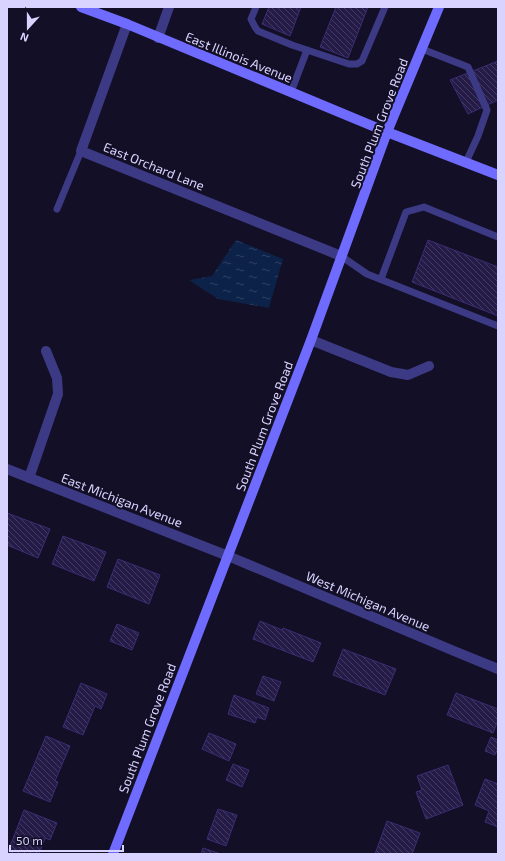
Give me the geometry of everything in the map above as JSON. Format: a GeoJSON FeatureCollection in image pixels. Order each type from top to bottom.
{"type":"FeatureCollection","features":[{"type":"Feature","properties":{"kind":"main road","name":"East Illinois Avenue"},"geometry":{"type":"LineString","coordinates":[[81,7],[127,24],[387,132],[498,174]]}},
{"type":"Feature","properties":{"kind":"main road","name":"South Plum Grove Road"},"geometry":{"type":"LineString","coordinates":[[113,854],[311,340],[387,132],[439,7]]}},
{"type":"Feature","properties":{"kind":"street"},"geometry":{"type":"LineString","coordinates":[[158,38],[169,7]]}},
{"type":"Feature","properties":{"kind":"street"},"geometry":{"type":"LineString","coordinates":[[81,151],[127,24]]}},
{"type":"Feature","properties":{"kind":"street","name":"East Orchard Lane"},"geometry":{"type":"LineString","coordinates":[[81,151],[342,256]]}},
{"type":"Feature","properties":{"kind":"street"},"geometry":{"type":"LineString","coordinates":[[311,340],[392,372],[408,375],[429,366]]}},
{"type":"Feature","properties":{"kind":"street"},"geometry":{"type":"LineString","coordinates":[[29,478],[58,394],[57,378],[46,351]]}},
{"type":"Feature","properties":{"kind":"street","name":"East Michigan Avenue"},"geometry":{"type":"LineString","coordinates":[[7,469],[228,556]]}},
{"type":"Feature","properties":{"kind":"street","name":"West Michigan Avenue"},"geometry":{"type":"LineString","coordinates":[[228,556],[498,669]]}},
{"type":"Feature","properties":{"kind":"lane"},"geometry":{"type":"LineString","coordinates":[[256,7],[251,19],[254,27],[258,31],[292,45],[349,64],[357,64],[362,60],[385,7]]}},
{"type":"Feature","properties":{"kind":"lane"},"geometry":{"type":"LineString","coordinates":[[422,49],[468,67],[487,110],[478,136],[466,162]]}},
{"type":"Feature","properties":{"kind":"lane"},"geometry":{"type":"LineString","coordinates":[[291,92],[307,50]]}},
{"type":"Feature","properties":{"kind":"lane"},"geometry":{"type":"LineString","coordinates":[[57,209],[81,151]]}},
{"type":"Feature","properties":{"kind":"lane"},"geometry":{"type":"LineString","coordinates":[[381,279],[406,212],[424,207],[498,237]]}},
{"type":"Feature","properties":{"kind":"lane"},"geometry":{"type":"LineString","coordinates":[[342,256],[367,274],[498,326]]}},
{"type":"Feature","properties":{"kind":"water"},"geometry":{"type":"Polygon","coordinates":[[[236,240],[283,259],[269,308],[218,299],[189,280],[212,276],[236,240]]]}},
{"type":"Feature","properties":{"kind":"building"},"geometry":{"type":"Polygon","coordinates":[[[269,7],[301,7],[290,36],[262,24],[269,7]]]}},
{"type":"Feature","properties":{"kind":"building"},"geometry":{"type":"Polygon","coordinates":[[[336,7],[368,7],[348,58],[320,47],[336,7]]]}},
{"type":"Feature","properties":{"kind":"building"},"geometry":{"type":"Polygon","coordinates":[[[498,61],[498,100],[468,114],[450,80],[498,61]]]}},
{"type":"Feature","properties":{"kind":"building"},"geometry":{"type":"Polygon","coordinates":[[[428,240],[498,267],[498,316],[412,282],[428,240]]]}},
{"type":"Feature","properties":{"kind":"building"},"geometry":{"type":"Polygon","coordinates":[[[7,513],[50,529],[38,558],[7,545],[7,513]]]}},
{"type":"Feature","properties":{"kind":"building"},"geometry":{"type":"Polygon","coordinates":[[[63,536],[106,552],[94,581],[52,564],[63,536]]]}},
{"type":"Feature","properties":{"kind":"building"},"geometry":{"type":"Polygon","coordinates":[[[118,559],[160,575],[149,604],[107,587],[118,559]]]}},
{"type":"Feature","properties":{"kind":"building"},"geometry":{"type":"Polygon","coordinates":[[[260,621],[282,630],[283,628],[321,643],[313,662],[253,639],[260,621]]]}},
{"type":"Feature","properties":{"kind":"building"},"geometry":{"type":"Polygon","coordinates":[[[117,624],[139,633],[132,650],[110,641],[117,624]]]}},
{"type":"Feature","properties":{"kind":"building"},"geometry":{"type":"Polygon","coordinates":[[[343,649],[396,669],[385,695],[333,675],[343,649]]]}},
{"type":"Feature","properties":{"kind":"building"},"geometry":{"type":"Polygon","coordinates":[[[263,676],[281,682],[274,701],[256,694],[263,676]]]}},
{"type":"Feature","properties":{"kind":"building"},"geometry":{"type":"Polygon","coordinates":[[[81,683],[107,694],[101,709],[95,706],[83,735],[63,727],[81,683]]]}},
{"type":"Feature","properties":{"kind":"building"},"geometry":{"type":"Polygon","coordinates":[[[456,693],[498,709],[498,720],[493,733],[447,715],[456,693]]]}},
{"type":"Feature","properties":{"kind":"building"},"geometry":{"type":"Polygon","coordinates":[[[234,695],[269,708],[265,720],[257,717],[255,723],[228,714],[234,695]]]}},
{"type":"Feature","properties":{"kind":"building"},"geometry":{"type":"Polygon","coordinates":[[[209,733],[236,744],[229,761],[202,749],[209,733]]]}},
{"type":"Feature","properties":{"kind":"building"},"geometry":{"type":"Polygon","coordinates":[[[46,736],[70,746],[55,781],[58,782],[50,802],[23,791],[46,736]]]}},
{"type":"Feature","properties":{"kind":"building"},"geometry":{"type":"Polygon","coordinates":[[[491,737],[498,740],[498,748],[495,755],[485,751],[491,737]]]}},
{"type":"Feature","properties":{"kind":"building"},"geometry":{"type":"Polygon","coordinates":[[[233,764],[249,770],[242,787],[226,780],[233,764]]]}},
{"type":"Feature","properties":{"kind":"building"},"geometry":{"type":"Polygon","coordinates":[[[448,765],[463,805],[426,819],[416,792],[422,790],[417,776],[448,765]]]}},
{"type":"Feature","properties":{"kind":"building"},"geometry":{"type":"Polygon","coordinates":[[[485,779],[498,784],[498,827],[485,822],[489,811],[475,805],[485,779]]]}},
{"type":"Feature","properties":{"kind":"building"},"geometry":{"type":"Polygon","coordinates":[[[218,809],[237,815],[226,846],[207,839],[218,809]]]}},
{"type":"Feature","properties":{"kind":"building"},"geometry":{"type":"Polygon","coordinates":[[[24,810],[57,823],[50,840],[45,838],[39,854],[7,854],[24,810]]]}},
{"type":"Feature","properties":{"kind":"building"},"geometry":{"type":"Polygon","coordinates":[[[387,821],[420,833],[412,854],[375,854],[387,821]]]}},
{"type":"Feature","properties":{"kind":"building"},"geometry":{"type":"Polygon","coordinates":[[[203,848],[221,854],[201,854],[203,848]]]}}]}
